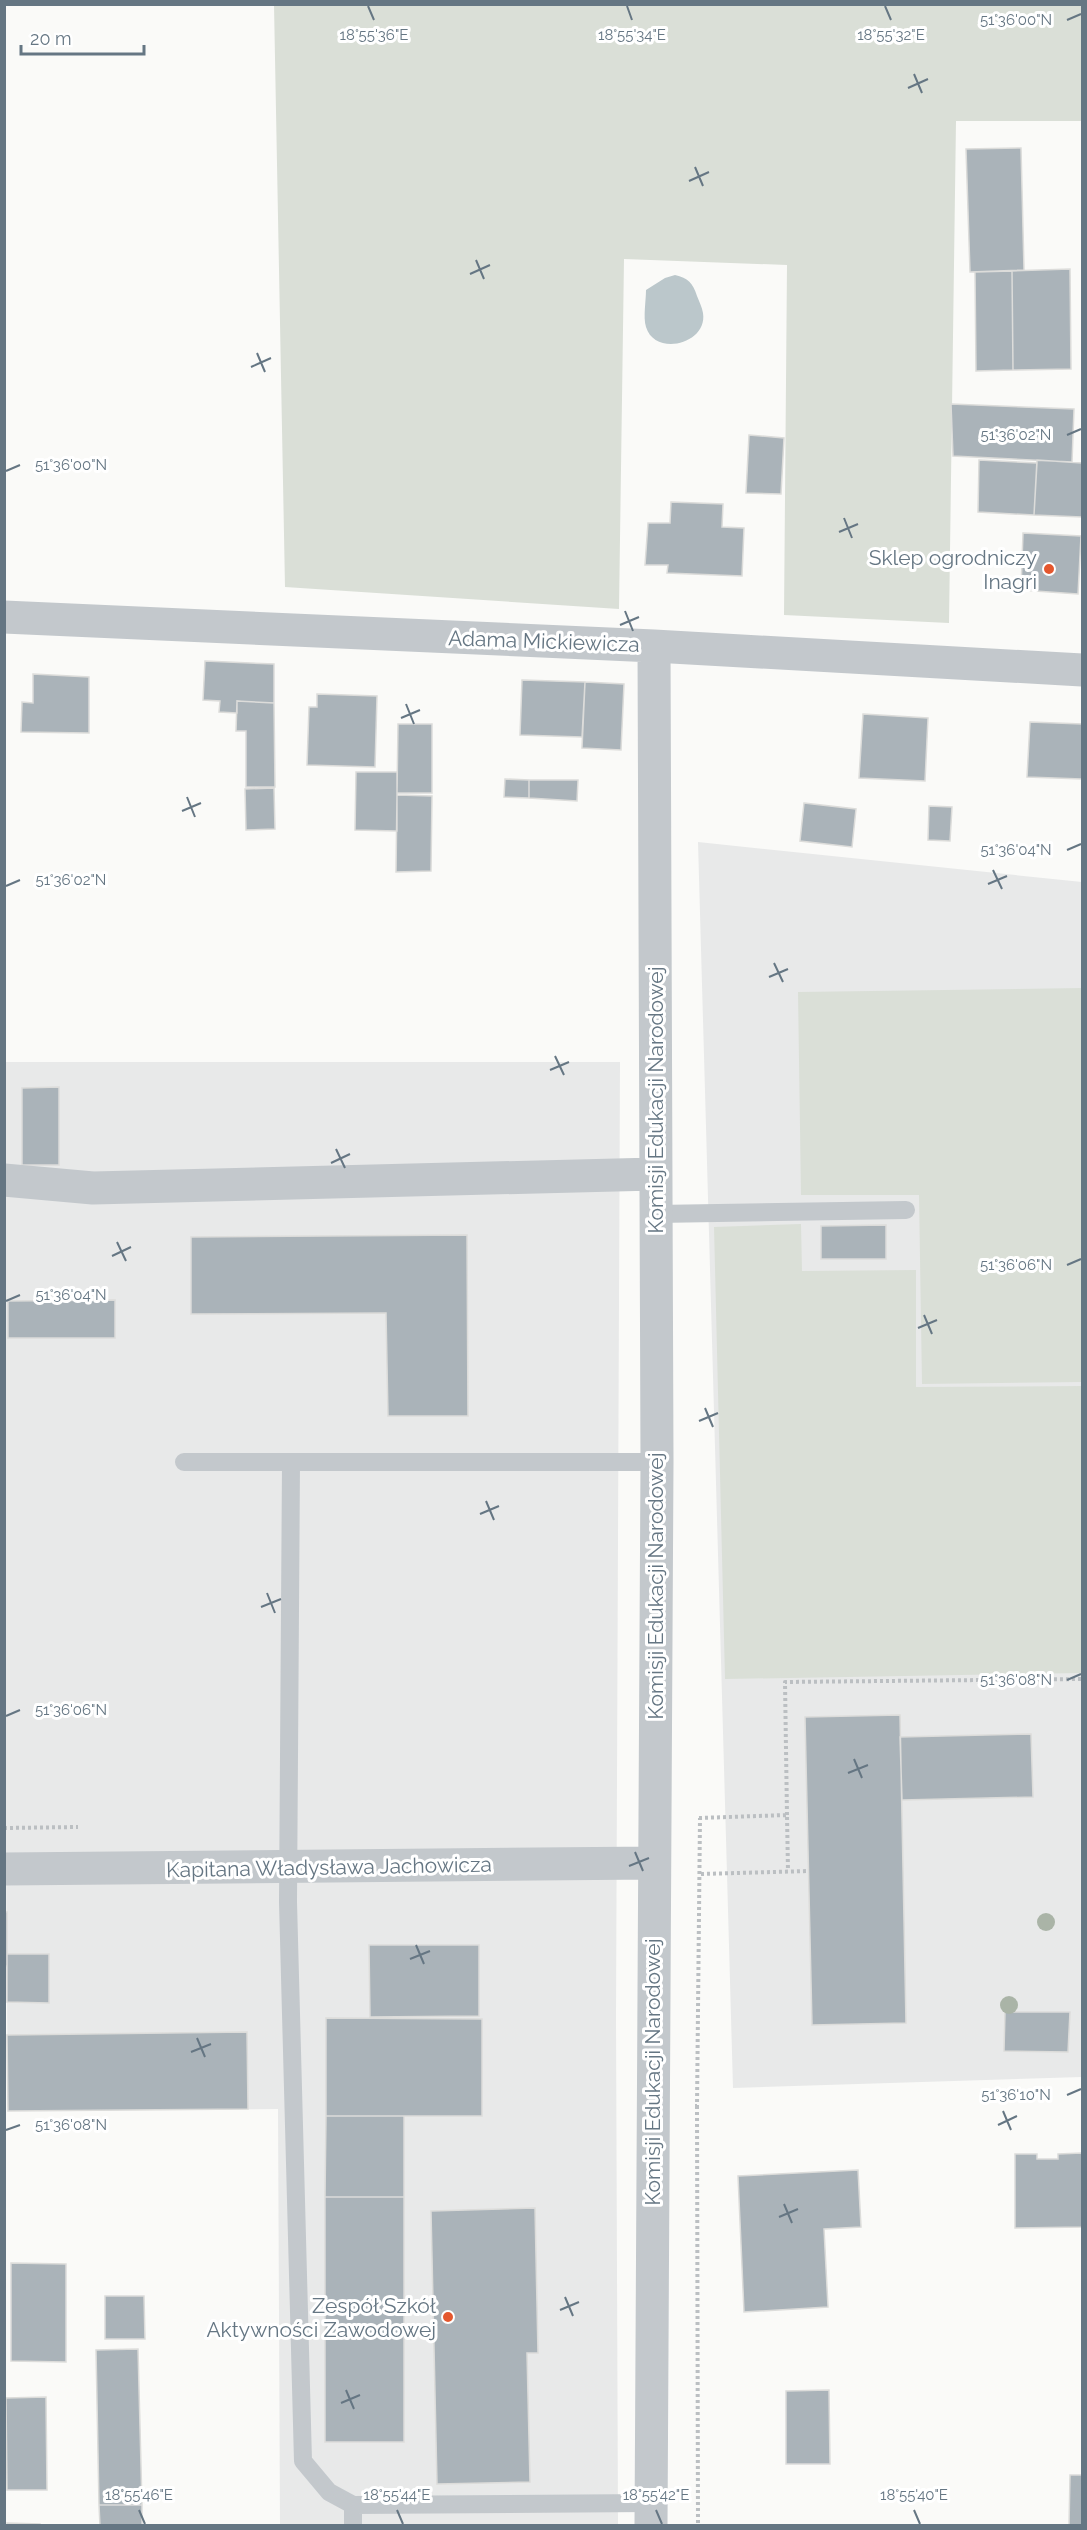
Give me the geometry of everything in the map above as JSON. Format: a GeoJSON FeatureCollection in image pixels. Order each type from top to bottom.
{"type":"FeatureCollection","features":[{"type":"Feature","properties":{"kind":"street","name":"Adama Mickiewicza"},"geometry":{"type":"LineString","coordinates":[[4,617],[654,646],[1083,670]]}},
{"type":"Feature","properties":{"kind":"street","name":"Komisji Edukacji Narodowej"},"geometry":{"type":"LineString","coordinates":[[651,2514],[657,1462],[654,646]]}},
{"type":"Feature","properties":{"kind":"street"},"geometry":{"type":"LineString","coordinates":[[4,1180],[93,1188],[656,1174]]}},
{"type":"Feature","properties":{"kind":"street","name":"Kapitana Władysława Jachowicza"},"geometry":{"type":"LineString","coordinates":[[4,1869],[653,1863]]}},
{"type":"Feature","properties":{"kind":"lane"},"geometry":{"type":"LineString","coordinates":[[656,1214],[906,1210]]}},
{"type":"Feature","properties":{"kind":"lane"},"geometry":{"type":"LineString","coordinates":[[184,1462],[657,1462]]}},
{"type":"Feature","properties":{"kind":"lane"},"geometry":{"type":"LineString","coordinates":[[291,1463],[289,1867],[303,2461],[329,2492],[353,2505],[651,2514]]}},
{"type":"Feature","properties":{"kind":"lane"},"geometry":{"type":"LineString","coordinates":[[353,2505],[353,2526]]}},
{"type":"Feature","properties":{"kind":"path"},"geometry":{"type":"LineString","coordinates":[[788,1872],[785,1682],[1083,1679]]}},
{"type":"Feature","properties":{"kind":"path"},"geometry":{"type":"LineString","coordinates":[[698,2526],[697,2106],[700,1818],[787,1815]]}},
{"type":"Feature","properties":{"kind":"path"},"geometry":{"type":"LineString","coordinates":[[701,1874],[808,1871]]}},
{"type":"Feature","properties":{"kind":"path"},"geometry":{"type":"LineString","coordinates":[[652,2111],[697,2106]]}},
{"type":"Feature","properties":{"kind":"shaded area"},"geometry":{"type":"Polygon","coordinates":[[[274,5],[1082,5],[1082,121],[956,121],[949,623],[784,615],[787,265],[624,259],[619,609],[285,587],[274,5]]]}},
{"type":"Feature","properties":{"kind":"shaded area"},"geometry":{"type":"Polygon","coordinates":[[[675,275],[687,280],[694,288],[703,313],[702,324],[690,339],[669,344],[659,342],[651,336],[646,327],[646,290],[665,278],[675,275]]]}},
{"type":"Feature","properties":{"kind":"shaded area"},"geometry":{"type":"Polygon","coordinates":[[[698,842],[1082,882],[1082,2077],[733,2088],[698,842]]]}},
{"type":"Feature","properties":{"kind":"shaded area"},"geometry":{"type":"Polygon","coordinates":[[[1082,988],[1082,1382],[922,1384],[919,1195],[801,1195],[798,992],[1082,988]]]}},
{"type":"Feature","properties":{"kind":"shaded area"},"geometry":{"type":"Polygon","coordinates":[[[4,1062],[620,1062],[616,2017],[618,2525],[280,2525],[278,2109],[8,2111],[4,1637],[4,1062]]]}},
{"type":"Feature","properties":{"kind":"shaded area"},"geometry":{"type":"Polygon","coordinates":[[[801,1224],[802,1271],[916,1270],[916,1387],[1082,1386],[1082,1673],[725,1679],[714,1227],[801,1224]]]}},
{"type":"Feature","properties":{"kind":"building"},"geometry":{"type":"Polygon","coordinates":[[[1021,148],[1024,270],[970,272],[966,149],[1021,148]]]}},
{"type":"Feature","properties":{"kind":"building"},"geometry":{"type":"Polygon","coordinates":[[[1070,269],[1071,369],[1013,370],[1012,271],[1070,269]]]}},
{"type":"Feature","properties":{"kind":"building"},"geometry":{"type":"Polygon","coordinates":[[[1012,271],[1013,370],[976,371],[975,272],[1012,271]]]}},
{"type":"Feature","properties":{"kind":"building"},"geometry":{"type":"Polygon","coordinates":[[[951,404],[1074,409],[1072,462],[953,456],[951,404]]]}},
{"type":"Feature","properties":{"kind":"building"},"geometry":{"type":"Polygon","coordinates":[[[749,435],[784,438],[781,494],[746,493],[749,435]]]}},
{"type":"Feature","properties":{"kind":"building"},"geometry":{"type":"Polygon","coordinates":[[[979,460],[1037,463],[1034,515],[978,512],[979,460]]]}},
{"type":"Feature","properties":{"kind":"building"},"geometry":{"type":"Polygon","coordinates":[[[1037,460],[1082,463],[1082,517],[1034,515],[1037,460]]]}},
{"type":"Feature","properties":{"kind":"building"},"geometry":{"type":"Polygon","coordinates":[[[671,502],[723,504],[722,527],[744,528],[742,576],[667,573],[668,565],[645,565],[648,523],[670,523],[671,502]]]}},
{"type":"Feature","properties":{"kind":"building"},"geometry":{"type":"Polygon","coordinates":[[[1023,533],[1081,536],[1078,594],[1021,590],[1023,533]]]}},
{"type":"Feature","properties":{"kind":"building"},"geometry":{"type":"Polygon","coordinates":[[[205,661],[274,664],[274,703],[237,701],[237,713],[219,712],[220,701],[203,700],[205,661]]]}},
{"type":"Feature","properties":{"kind":"building"},"geometry":{"type":"Polygon","coordinates":[[[33,674],[89,677],[89,733],[21,732],[22,702],[33,703],[33,674]]]}},
{"type":"Feature","properties":{"kind":"building"},"geometry":{"type":"Polygon","coordinates":[[[522,680],[585,682],[582,737],[520,735],[522,680]]]}},
{"type":"Feature","properties":{"kind":"building"},"geometry":{"type":"Polygon","coordinates":[[[585,682],[624,684],[621,750],[582,748],[585,682]]]}},
{"type":"Feature","properties":{"kind":"building"},"geometry":{"type":"Polygon","coordinates":[[[317,694],[377,696],[375,767],[307,765],[309,707],[317,707],[317,694]]]}},
{"type":"Feature","properties":{"kind":"building"},"geometry":{"type":"Polygon","coordinates":[[[237,701],[274,703],[275,787],[246,787],[246,731],[236,731],[237,701]]]}},
{"type":"Feature","properties":{"kind":"building"},"geometry":{"type":"Polygon","coordinates":[[[863,714],[928,718],[925,781],[859,778],[863,714]]]}},
{"type":"Feature","properties":{"kind":"building"},"geometry":{"type":"Polygon","coordinates":[[[1030,722],[1082,724],[1082,779],[1027,777],[1030,722]]]}},
{"type":"Feature","properties":{"kind":"building"},"geometry":{"type":"Polygon","coordinates":[[[398,724],[432,724],[432,793],[397,793],[398,724]]]}},
{"type":"Feature","properties":{"kind":"building"},"geometry":{"type":"Polygon","coordinates":[[[356,772],[397,772],[397,831],[355,830],[356,772]]]}},
{"type":"Feature","properties":{"kind":"building"},"geometry":{"type":"Polygon","coordinates":[[[505,779],[529,780],[529,798],[504,797],[505,779]]]}},
{"type":"Feature","properties":{"kind":"building"},"geometry":{"type":"Polygon","coordinates":[[[529,780],[578,780],[577,801],[529,798],[529,780]]]}},
{"type":"Feature","properties":{"kind":"building"},"geometry":{"type":"Polygon","coordinates":[[[274,788],[275,829],[246,830],[245,789],[274,788]]]}},
{"type":"Feature","properties":{"kind":"building"},"geometry":{"type":"Polygon","coordinates":[[[397,795],[432,796],[431,871],[396,872],[397,795]]]}},
{"type":"Feature","properties":{"kind":"building"},"geometry":{"type":"Polygon","coordinates":[[[804,803],[856,809],[852,847],[800,841],[804,803]]]}},
{"type":"Feature","properties":{"kind":"building"},"geometry":{"type":"Polygon","coordinates":[[[929,806],[952,807],[950,841],[928,840],[929,806]]]}},
{"type":"Feature","properties":{"kind":"building"},"geometry":{"type":"Polygon","coordinates":[[[59,1087],[59,1165],[22,1165],[22,1088],[59,1087]]]}},
{"type":"Feature","properties":{"kind":"building"},"geometry":{"type":"Polygon","coordinates":[[[886,1225],[886,1259],[821,1259],[821,1226],[886,1225]]]}},
{"type":"Feature","properties":{"kind":"building"},"geometry":{"type":"Polygon","coordinates":[[[467,1235],[468,1416],[388,1416],[386,1313],[191,1314],[191,1237],[467,1235]]]}},
{"type":"Feature","properties":{"kind":"building"},"geometry":{"type":"Polygon","coordinates":[[[115,1300],[115,1338],[8,1338],[8,1301],[115,1300]]]}},
{"type":"Feature","properties":{"kind":"building"},"geometry":{"type":"Polygon","coordinates":[[[900,1715],[906,2023],[812,2025],[805,1717],[900,1715]]]}},
{"type":"Feature","properties":{"kind":"building"},"geometry":{"type":"Polygon","coordinates":[[[1031,1734],[1033,1797],[902,1800],[900,1737],[1031,1734]]]}},
{"type":"Feature","properties":{"kind":"building"},"geometry":{"type":"Polygon","coordinates":[[[4,1912],[7,1912],[7,1966],[4,1966],[4,1912]]]}},
{"type":"Feature","properties":{"kind":"building"},"geometry":{"type":"Polygon","coordinates":[[[369,1945],[479,1945],[479,2016],[370,2017],[369,1945]]]}},
{"type":"Feature","properties":{"kind":"building"},"geometry":{"type":"Polygon","coordinates":[[[7,1954],[49,1954],[49,2003],[7,2002],[7,1954]]]}},
{"type":"Feature","properties":{"kind":"building"},"geometry":{"type":"Polygon","coordinates":[[[1005,2012],[1070,2012],[1068,2052],[1004,2051],[1005,2012]]]}},
{"type":"Feature","properties":{"kind":"building"},"geometry":{"type":"Polygon","coordinates":[[[326,2018],[482,2019],[482,2116],[326,2116],[326,2018]]]}},
{"type":"Feature","properties":{"kind":"building"},"geometry":{"type":"Polygon","coordinates":[[[247,2032],[248,2109],[8,2111],[7,2035],[247,2032]]]}},
{"type":"Feature","properties":{"kind":"building"},"geometry":{"type":"Polygon","coordinates":[[[326,2116],[404,2116],[404,2197],[325,2197],[326,2116]]]}},
{"type":"Feature","properties":{"kind":"building"},"geometry":{"type":"Polygon","coordinates":[[[1082,2153],[1082,2227],[1015,2228],[1015,2154],[1037,2154],[1037,2159],[1058,2159],[1058,2154],[1082,2153]]]}},
{"type":"Feature","properties":{"kind":"building"},"geometry":{"type":"Polygon","coordinates":[[[858,2170],[861,2227],[824,2229],[828,2307],[744,2312],[738,2176],[858,2170]]]}},
{"type":"Feature","properties":{"kind":"building"},"geometry":{"type":"Polygon","coordinates":[[[325,2197],[404,2197],[404,2442],[325,2442],[325,2197]]]}},
{"type":"Feature","properties":{"kind":"building"},"geometry":{"type":"Polygon","coordinates":[[[535,2208],[538,2353],[527,2353],[530,2482],[437,2484],[431,2211],[535,2208]]]}},
{"type":"Feature","properties":{"kind":"building"},"geometry":{"type":"Polygon","coordinates":[[[11,2263],[66,2264],[66,2362],[11,2361],[11,2263]]]}},
{"type":"Feature","properties":{"kind":"building"},"geometry":{"type":"Polygon","coordinates":[[[105,2296],[144,2296],[145,2339],[105,2339],[105,2296]]]}},
{"type":"Feature","properties":{"kind":"building"},"geometry":{"type":"Polygon","coordinates":[[[138,2349],[142,2505],[99,2505],[96,2350],[138,2349]]]}},
{"type":"Feature","properties":{"kind":"building"},"geometry":{"type":"Polygon","coordinates":[[[829,2390],[830,2464],[786,2464],[786,2391],[829,2390]]]}},
{"type":"Feature","properties":{"kind":"building"},"geometry":{"type":"Polygon","coordinates":[[[46,2397],[47,2490],[7,2490],[6,2398],[46,2397]]]}},
{"type":"Feature","properties":{"kind":"building"},"geometry":{"type":"Polygon","coordinates":[[[1070,2475],[1082,2475],[1082,2526],[1069,2526],[1070,2475]]]}},
{"type":"Feature","properties":{"kind":"building"},"geometry":{"type":"Polygon","coordinates":[[[99,2505],[142,2505],[142,2526],[100,2526],[99,2505]]]}},
{"type":"Feature","properties":{"kind":"building"},"geometry":{"type":"Polygon","coordinates":[[[7,2523],[40,2524],[40,2526],[7,2526],[7,2523]]]}},
{"type":"Feature","properties":{"kind":"place","name":"Sklep ogrodniczy Inagri"},"geometry":{"type":"Point","coordinates":[1049,569]}},
{"type":"Feature","properties":{"kind":"place","name":"Zespół Szkół Aktywności Zawodowej"},"geometry":{"type":"Point","coordinates":[448,2317]}}]}
